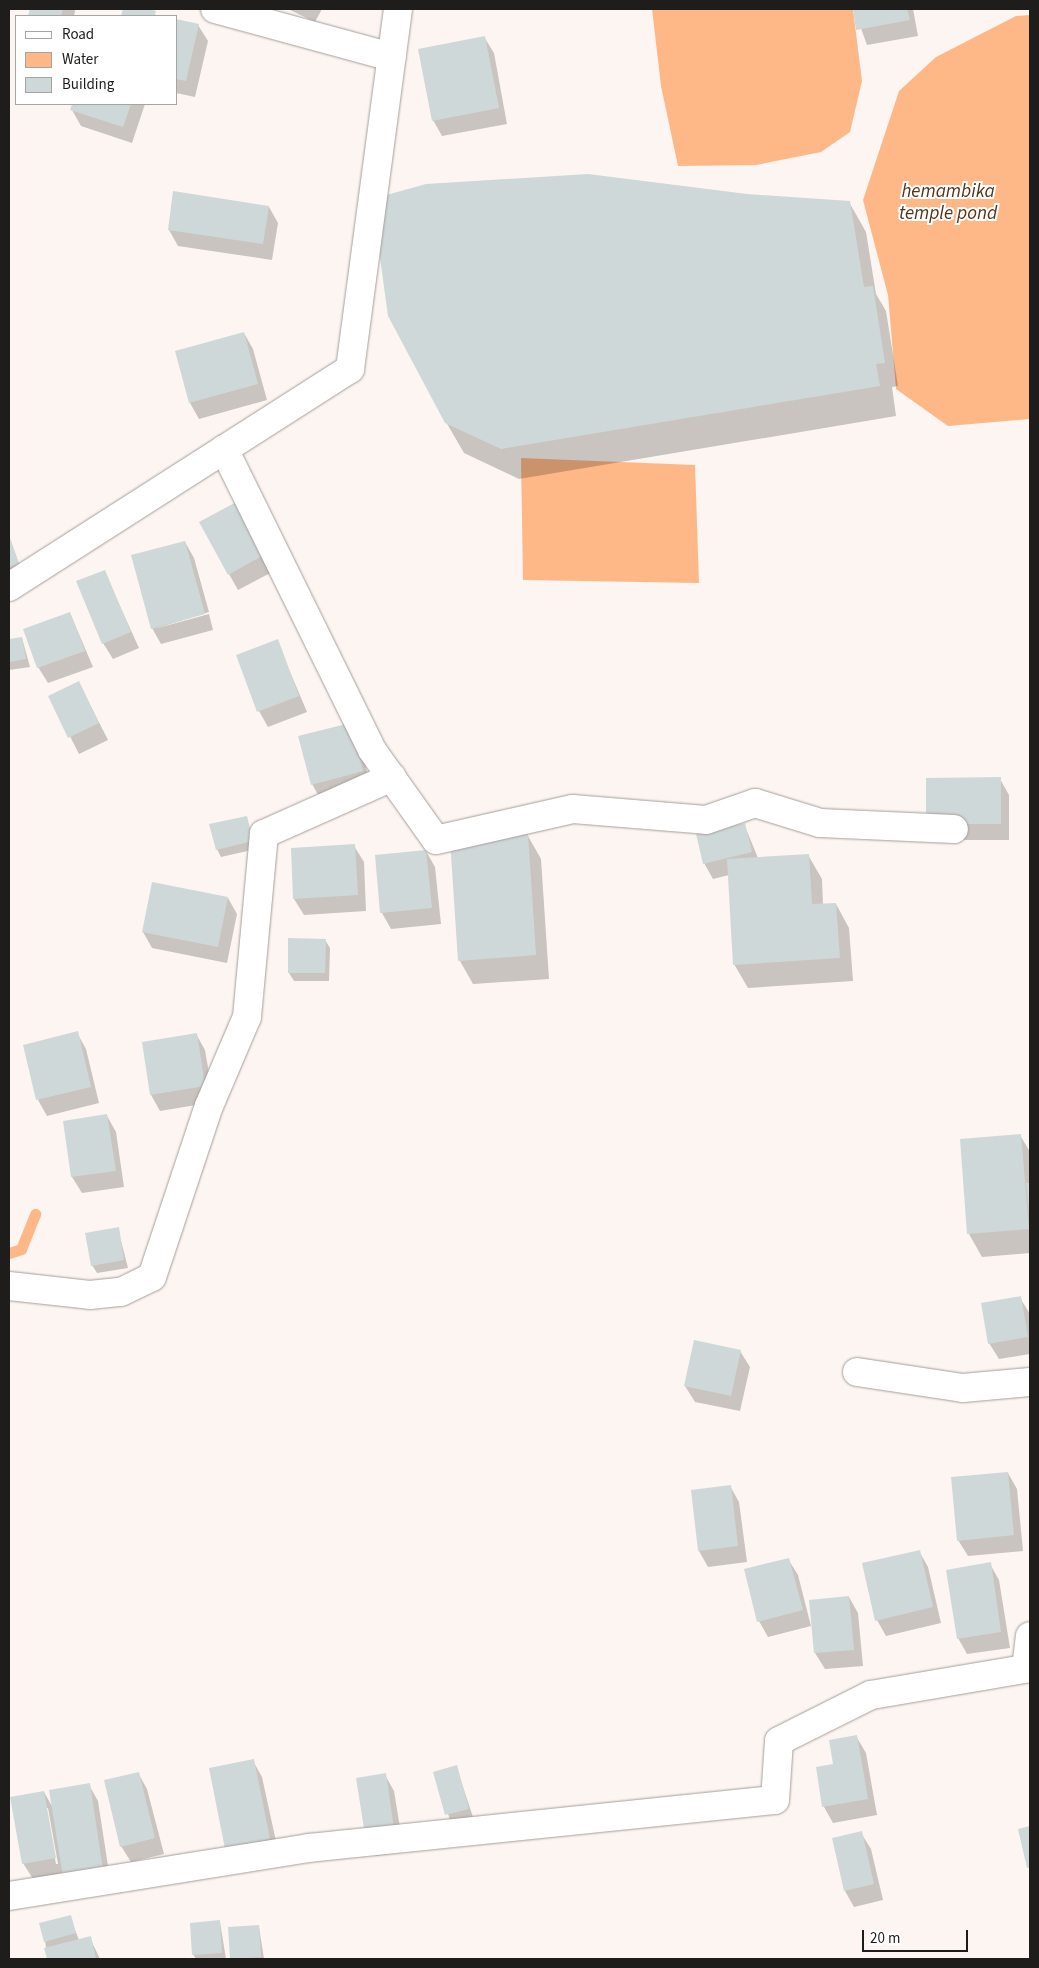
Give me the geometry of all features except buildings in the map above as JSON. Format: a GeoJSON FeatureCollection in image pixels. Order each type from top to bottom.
{"type":"FeatureCollection","features":[{"type":"Feature","properties":{"kind":"street"},"geometry":{"type":"LineString","coordinates":[[215,9],[392,57]]}},
{"type":"Feature","properties":{"kind":"street"},"geometry":{"type":"LineString","coordinates":[[9,587],[350,369],[398,9]]}},
{"type":"Feature","properties":{"kind":"street"},"geometry":{"type":"LineString","coordinates":[[224,449],[372,750],[436,840],[573,809],[706,820],[755,803],[820,823],[954,829]]}},
{"type":"Feature","properties":{"kind":"street"},"geometry":{"type":"LineString","coordinates":[[9,1286],[90,1295],[121,1292],[152,1277],[209,1106],[247,1017],[264,834],[392,777]]}},
{"type":"Feature","properties":{"kind":"street"},"geometry":{"type":"LineString","coordinates":[[857,1372],[962,1388],[1030,1382]]}},
{"type":"Feature","properties":{"kind":"street"},"geometry":{"type":"LineString","coordinates":[[9,1896],[309,1848],[774,1800],[779,1741],[871,1695],[1028,1668],[1030,1636]]}},
{"type":"Feature","properties":{"kind":"water"},"geometry":{"type":"Polygon","coordinates":[[[652,9],[853,9],[862,81],[850,132],[821,152],[756,165],[678,166],[661,86],[652,9]]]}},
{"type":"Feature","properties":{"kind":"water","name":"hemambika temple pond"},"geometry":{"type":"Polygon","coordinates":[[[1030,15],[1030,419],[948,426],[896,389],[888,295],[863,200],[899,91],[936,57],[1016,16],[1030,15]]]}},
{"type":"Feature","properties":{"kind":"water"},"geometry":{"type":"Polygon","coordinates":[[[521,458],[695,465],[699,583],[523,580],[521,458]]]}},
{"type":"Feature","properties":{"kind":"waterway"},"geometry":{"type":"LineString","coordinates":[[9,1253],[21,1249],[35,1214]]}}]}
